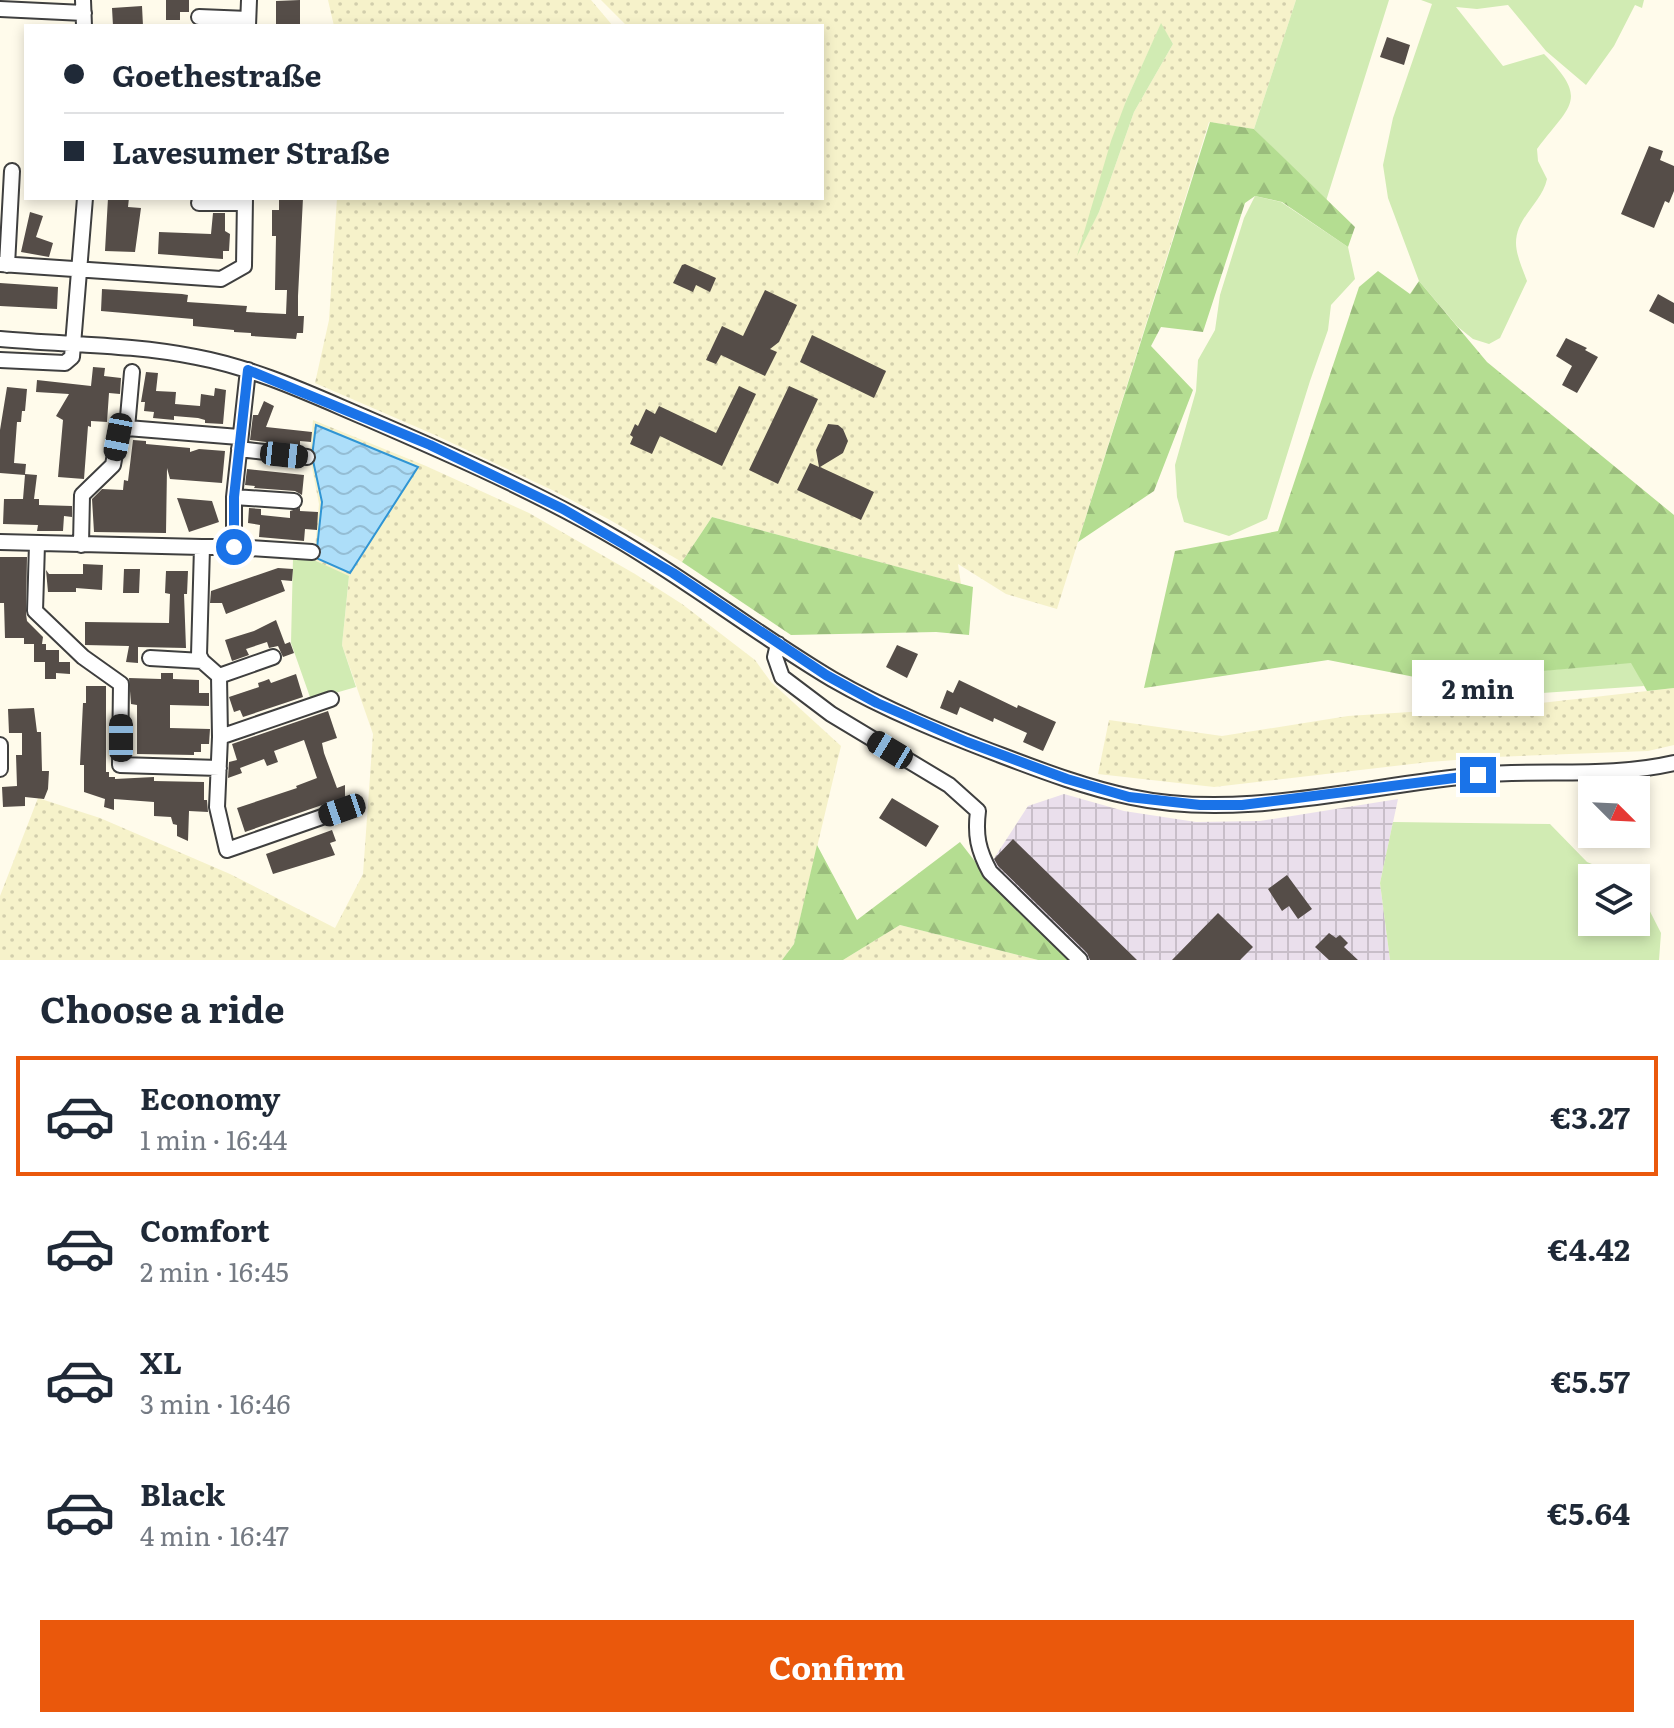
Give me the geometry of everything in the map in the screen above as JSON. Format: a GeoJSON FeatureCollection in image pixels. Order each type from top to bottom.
{"type":"FeatureCollection","features":[{"type":"Feature","properties":{"kind":"street"},"geometry":{"type":"LineString","coordinates":[[199,17],[248,23],[249,0]]}},
{"type":"Feature","properties":{"kind":"street"},"geometry":{"type":"LineString","coordinates":[[0,9],[83,13]]}},
{"type":"Feature","properties":{"kind":"street"},"geometry":{"type":"LineString","coordinates":[[12,171],[4,264],[221,279],[244,266],[245,200],[199,203]]}},
{"type":"Feature","properties":{"kind":"street"},"geometry":{"type":"LineString","coordinates":[[0,360],[65,363],[72,357],[85,200]]}},
{"type":"Feature","properties":{"kind":"street"},"geometry":{"type":"LineString","coordinates":[[0,339],[176,353],[248,370],[416,439],[534,494],[673,573],[851,690],[949,735],[1067,779],[1129,797],[1163,803],[1242,805],[1478,775],[1615,772],[1674,763]]}},
{"type":"Feature","properties":{"kind":"street"},"geometry":{"type":"LineString","coordinates":[[234,547],[234,497],[248,370]]}},
{"type":"Feature","properties":{"kind":"street"},"geometry":{"type":"LineString","coordinates":[[81,545],[82,495],[113,465],[118,437],[127,428],[132,372]]}},
{"type":"Feature","properties":{"kind":"street"},"geometry":{"type":"LineString","coordinates":[[127,428],[239,443],[307,457]]}},
{"type":"Feature","properties":{"kind":"street"},"geometry":{"type":"LineString","coordinates":[[234,497],[294,501]]}},
{"type":"Feature","properties":{"kind":"street"},"geometry":{"type":"LineString","coordinates":[[0,542],[234,547],[312,552]]}},
{"type":"Feature","properties":{"kind":"street"},"geometry":{"type":"LineString","coordinates":[[37,544],[35,611],[83,657],[121,684],[120,765],[219,768]]}},
{"type":"Feature","properties":{"kind":"street"},"geometry":{"type":"LineString","coordinates":[[202,547],[199,655],[219,676],[217,807],[227,850],[342,810]]}},
{"type":"Feature","properties":{"kind":"street"},"geometry":{"type":"LineString","coordinates":[[778,644],[775,657],[782,677],[831,714],[949,785],[978,811],[975,835],[980,854],[990,872],[1080,960]]}},
{"type":"Feature","properties":{"kind":"street"},"geometry":{"type":"LineString","coordinates":[[219,676],[273,657]]}},
{"type":"Feature","properties":{"kind":"street"},"geometry":{"type":"LineString","coordinates":[[150,658],[202,661]]}},
{"type":"Feature","properties":{"kind":"street"},"geometry":{"type":"LineString","coordinates":[[220,737],[331,699]]}},
{"type":"Feature","properties":{"kind":"street"},"geometry":{"type":"LineString","coordinates":[[0,745],[0,769]]}},
{"type":"Feature","properties":{"kind":"shaded area"},"geometry":{"type":"Polygon","coordinates":[[[328,0],[591,0],[611,24],[334,24],[328,0]]]}},
{"type":"Feature","properties":{"kind":"shaded area"},"geometry":{"type":"Polygon","coordinates":[[[601,0],[1296,0],[1254,129],[1209,122],[1057,609],[1006,594],[958,564],[961,584],[712,517],[682,562],[552,490],[315,383],[329,320],[337,200],[824,200],[824,24],[625,24],[601,0]],[[1161,24],[1126,101],[1079,250],[1099,212],[1134,112],[1173,44],[1161,24]]]}},
{"type":"Feature","properties":{"kind":"shaded area"},"geometry":{"type":"Polygon","coordinates":[[[313,420],[426,466],[529,513],[635,574],[682,604],[755,660],[771,682],[841,746],[794,944],[782,960],[0,960],[0,896],[38,798],[100,818],[230,874],[335,928],[363,874],[373,734],[342,645],[349,577],[314,560],[319,504],[310,457],[313,420]]]}},
{"type":"Feature","properties":{"kind":"shaded area"},"geometry":{"type":"Polygon","coordinates":[[[1674,688],[1674,745],[1648,751],[1429,762],[1214,787],[1098,774],[1109,720],[1222,736],[1348,716],[1532,704],[1674,688]]]}},
{"type":"Feature","properties":{"kind":"shaded area"},"geometry":{"type":"Polygon","coordinates":[[[1064,794],[1124,811],[1196,822],[1260,821],[1398,799],[1380,883],[1390,960],[1089,960],[991,863],[1028,806],[1064,794]]]}},
{"type":"Feature","properties":{"kind":"shaded area"},"geometry":{"type":"Polygon","coordinates":[[[900,925],[1038,960],[843,960],[900,925]]]}},
{"type":"Feature","properties":{"kind":"green space"},"geometry":{"type":"Polygon","coordinates":[[[1296,0],[1389,0],[1326,201],[1254,129],[1296,0]]]}},
{"type":"Feature","properties":{"kind":"green space"},"geometry":{"type":"Polygon","coordinates":[[[1421,0],[1644,0],[1642,8],[1635,5],[1614,46],[1586,85],[1546,51],[1508,5],[1477,9],[1456,7],[1503,66],[1544,54],[1567,82],[1571,93],[1566,112],[1537,149],[1538,161],[1547,179],[1517,234],[1517,252],[1527,281],[1500,338],[1489,344],[1473,339],[1458,327],[1419,281],[1388,198],[1383,165],[1393,118],[1432,4],[1421,0]]]}},
{"type":"Feature","properties":{"kind":"green space"},"geometry":{"type":"Polygon","coordinates":[[[1161,23],[1173,44],[1134,112],[1099,212],[1077,256],[1111,141],[1161,23]]]}},
{"type":"Feature","properties":{"kind":"green space"},"geometry":{"type":"Polygon","coordinates":[[[1210,122],[1254,129],[1355,227],[1348,247],[1282,202],[1255,196],[1245,203],[1203,332],[1161,327],[1151,346],[1193,390],[1154,491],[1078,542],[1210,122]]]}},
{"type":"Feature","properties":{"kind":"green space"},"geometry":{"type":"Polygon","coordinates":[[[1255,196],[1281,202],[1348,247],[1355,279],[1331,305],[1328,330],[1267,519],[1229,536],[1184,522],[1177,497],[1175,465],[1196,391],[1198,360],[1215,330],[1220,295],[1244,218],[1255,196]]]}},
{"type":"Feature","properties":{"kind":"green space"},"geometry":{"type":"Polygon","coordinates":[[[1378,271],[1410,294],[1419,281],[1487,362],[1674,515],[1674,688],[1647,691],[1631,663],[1435,681],[1328,660],[1144,688],[1175,551],[1278,531],[1359,287],[1378,271]]]}},
{"type":"Feature","properties":{"kind":"green space"},"geometry":{"type":"Polygon","coordinates":[[[712,517],[973,587],[969,635],[936,632],[791,635],[682,562],[712,517]]]}},
{"type":"Feature","properties":{"kind":"green space"},"geometry":{"type":"Polygon","coordinates":[[[293,558],[314,560],[349,576],[342,645],[356,687],[311,700],[291,643],[293,558]]]}},
{"type":"Feature","properties":{"kind":"green space"},"geometry":{"type":"Polygon","coordinates":[[[1632,662],[1644,686],[1498,696],[1445,694],[1450,685],[1498,675],[1632,662]]]}},
{"type":"Feature","properties":{"kind":"green space"},"geometry":{"type":"Polygon","coordinates":[[[1393,822],[1550,824],[1592,864],[1578,864],[1578,936],[1650,936],[1650,911],[1661,933],[1659,960],[1390,960],[1380,883],[1393,822]]]}},
{"type":"Feature","properties":{"kind":"green space"},"geometry":{"type":"Polygon","coordinates":[[[960,842],[994,886],[1072,960],[1038,960],[900,925],[843,960],[782,960],[794,944],[817,845],[857,920],[960,842]]]}},
{"type":"Feature","properties":{"kind":"water"},"geometry":{"type":"Polygon","coordinates":[[[316,425],[418,467],[350,573],[316,558],[322,502],[312,456],[316,425]]]}},
{"type":"Feature","properties":{"kind":"building"},"geometry":{"type":"Polygon","coordinates":[[[166,0],[189,0],[189,12],[180,12],[180,20],[166,20],[166,0]]]}},
{"type":"Feature","properties":{"kind":"building"},"geometry":{"type":"Polygon","coordinates":[[[300,0],[300,24],[276,24],[276,1],[300,0]]]}},
{"type":"Feature","properties":{"kind":"building"},"geometry":{"type":"Polygon","coordinates":[[[142,6],[143,24],[113,24],[112,8],[142,6]]]}},
{"type":"Feature","properties":{"kind":"building"},"geometry":{"type":"Polygon","coordinates":[[[1387,37],[1410,45],[1404,65],[1380,57],[1387,37]]]}},
{"type":"Feature","properties":{"kind":"building"},"geometry":{"type":"Polygon","coordinates":[[[1649,146],[1663,151],[1660,160],[1674,166],[1674,191],[1669,203],[1665,201],[1654,228],[1621,214],[1649,146]]]}},
{"type":"Feature","properties":{"kind":"building"},"geometry":{"type":"Polygon","coordinates":[[[108,200],[129,200],[128,207],[141,208],[135,252],[105,251],[108,200]]]}},
{"type":"Feature","properties":{"kind":"building"},"geometry":{"type":"Polygon","coordinates":[[[279,200],[303,200],[298,316],[304,316],[303,333],[297,333],[296,339],[251,336],[251,333],[234,330],[193,326],[193,319],[101,311],[102,289],[182,294],[188,295],[187,302],[247,306],[246,312],[286,314],[287,290],[275,290],[276,236],[272,236],[272,210],[279,210],[279,200]]]}},
{"type":"Feature","properties":{"kind":"building"},"geometry":{"type":"Polygon","coordinates":[[[30,212],[43,216],[36,237],[53,243],[49,257],[21,252],[30,212]]]}},
{"type":"Feature","properties":{"kind":"building"},"geometry":{"type":"Polygon","coordinates":[[[213,213],[225,213],[225,231],[230,234],[229,251],[223,251],[223,259],[158,254],[159,232],[211,234],[213,213]]]}},
{"type":"Feature","properties":{"kind":"building"},"geometry":{"type":"Polygon","coordinates":[[[685,264],[716,278],[710,292],[696,285],[693,292],[673,283],[685,264]]]}},
{"type":"Feature","properties":{"kind":"building"},"geometry":{"type":"Polygon","coordinates":[[[0,283],[58,287],[57,309],[0,306],[0,283]]]}},
{"type":"Feature","properties":{"kind":"building"},"geometry":{"type":"Polygon","coordinates":[[[765,290],[797,305],[779,342],[770,349],[777,352],[765,376],[721,355],[716,364],[706,360],[722,326],[743,336],[765,290]]]}},
{"type":"Feature","properties":{"kind":"building"},"geometry":{"type":"Polygon","coordinates":[[[1658,294],[1674,303],[1674,324],[1649,311],[1658,294]]]}},
{"type":"Feature","properties":{"kind":"building"},"geometry":{"type":"Polygon","coordinates":[[[812,335],[886,371],[874,398],[800,362],[812,335]]]}},
{"type":"Feature","properties":{"kind":"building"},"geometry":{"type":"Polygon","coordinates":[[[1566,338],[1598,357],[1577,393],[1562,385],[1572,366],[1556,356],[1566,338]]]}},
{"type":"Feature","properties":{"kind":"building"},"geometry":{"type":"Polygon","coordinates":[[[93,367],[105,368],[104,376],[121,378],[120,394],[109,393],[107,422],[91,421],[91,427],[88,426],[84,479],[58,477],[63,420],[56,416],[69,394],[36,392],[37,380],[91,386],[93,367]]]}},
{"type":"Feature","properties":{"kind":"building"},"geometry":{"type":"Polygon","coordinates":[[[146,372],[158,373],[156,391],[176,392],[175,404],[200,406],[201,394],[214,396],[215,388],[226,390],[223,424],[205,423],[205,420],[198,418],[153,418],[154,412],[144,411],[145,402],[141,402],[146,372]]]}},
{"type":"Feature","properties":{"kind":"building"},"geometry":{"type":"Polygon","coordinates":[[[739,386],[756,394],[722,466],[660,436],[652,454],[630,444],[635,424],[638,426],[646,409],[655,414],[659,406],[716,433],[739,386]]]}},
{"type":"Feature","properties":{"kind":"building"},"geometry":{"type":"Polygon","coordinates":[[[789,386],[818,399],[778,484],[749,470],[789,386]]]}},
{"type":"Feature","properties":{"kind":"building"},"geometry":{"type":"Polygon","coordinates":[[[7,387],[27,389],[25,411],[22,411],[21,422],[17,422],[14,463],[26,464],[25,474],[37,475],[34,499],[39,499],[39,505],[72,506],[72,517],[64,516],[63,531],[37,531],[38,525],[3,524],[4,499],[23,499],[25,475],[0,473],[0,430],[7,387]]]}},
{"type":"Feature","properties":{"kind":"building"},"geometry":{"type":"Polygon","coordinates":[[[264,401],[274,406],[266,427],[312,432],[311,442],[300,441],[300,446],[250,440],[253,415],[258,415],[264,401]]]}},
{"type":"Feature","properties":{"kind":"building"},"geometry":{"type":"Polygon","coordinates":[[[828,424],[843,429],[848,441],[843,453],[820,467],[874,492],[861,520],[797,490],[810,463],[819,467],[816,450],[828,424]]]}},
{"type":"Feature","properties":{"kind":"building"},"geometry":{"type":"Polygon","coordinates":[[[133,440],[190,448],[190,452],[199,449],[225,451],[222,483],[170,479],[167,468],[166,533],[94,532],[92,499],[102,489],[123,490],[124,480],[128,481],[133,440]]]}},
{"type":"Feature","properties":{"kind":"building"},"geometry":{"type":"Polygon","coordinates":[[[247,469],[304,475],[302,495],[295,491],[245,485],[247,469]]]}},
{"type":"Feature","properties":{"kind":"building"},"geometry":{"type":"Polygon","coordinates":[[[177,498],[212,501],[219,522],[189,532],[177,498]]]}},
{"type":"Feature","properties":{"kind":"building"},"geometry":{"type":"Polygon","coordinates":[[[249,508],[261,509],[261,515],[290,518],[290,511],[300,508],[300,511],[318,512],[317,530],[305,529],[304,541],[259,537],[260,525],[248,523],[249,508]]]}},
{"type":"Feature","properties":{"kind":"building"},"geometry":{"type":"Polygon","coordinates":[[[0,557],[27,557],[27,621],[43,637],[42,644],[24,644],[24,638],[5,638],[4,603],[0,603],[0,557]]]}},
{"type":"Feature","properties":{"kind":"building"},"geometry":{"type":"Polygon","coordinates":[[[83,564],[103,565],[102,590],[76,588],[76,592],[48,592],[46,570],[49,574],[83,574],[83,564]]]}},
{"type":"Feature","properties":{"kind":"building"},"geometry":{"type":"Polygon","coordinates":[[[278,568],[293,569],[292,581],[281,580],[285,591],[226,614],[222,603],[210,603],[211,591],[278,568]]]}},
{"type":"Feature","properties":{"kind":"building"},"geometry":{"type":"Polygon","coordinates":[[[124,569],[140,569],[139,593],[123,593],[124,569]]]}},
{"type":"Feature","properties":{"kind":"building"},"geometry":{"type":"Polygon","coordinates":[[[166,571],[188,571],[187,594],[184,594],[186,648],[138,647],[138,663],[126,662],[129,646],[85,645],[85,622],[169,623],[170,594],[165,593],[166,571]]]}},
{"type":"Feature","properties":{"kind":"building"},"geometry":{"type":"Polygon","coordinates":[[[276,620],[285,644],[290,642],[294,653],[283,657],[278,646],[269,648],[267,642],[246,649],[249,655],[232,661],[225,640],[276,620]]]}},
{"type":"Feature","properties":{"kind":"building"},"geometry":{"type":"Polygon","coordinates":[[[34,644],[46,644],[46,650],[59,650],[59,662],[70,662],[70,674],[56,673],[56,679],[45,679],[45,662],[34,662],[34,644]]]}},
{"type":"Feature","properties":{"kind":"building"},"geometry":{"type":"Polygon","coordinates":[[[897,645],[918,654],[907,678],[886,667],[897,645]]]}},
{"type":"Feature","properties":{"kind":"building"},"geometry":{"type":"Polygon","coordinates":[[[161,673],[173,673],[173,679],[199,680],[199,693],[209,693],[209,706],[170,705],[170,728],[210,729],[209,744],[201,744],[201,752],[194,752],[194,755],[137,754],[137,705],[131,704],[129,678],[161,679],[161,673]]]}},
{"type":"Feature","properties":{"kind":"building"},"geometry":{"type":"Polygon","coordinates":[[[296,674],[303,697],[243,717],[240,710],[234,712],[229,697],[259,687],[258,683],[269,679],[271,683],[296,674]]]}},
{"type":"Feature","properties":{"kind":"building"},"geometry":{"type":"Polygon","coordinates":[[[959,680],[1017,708],[1018,705],[1056,722],[1043,751],[1023,742],[1027,733],[994,718],[993,722],[960,707],[957,715],[940,708],[947,690],[953,693],[959,680]]]}},
{"type":"Feature","properties":{"kind":"building"},"geometry":{"type":"Polygon","coordinates":[[[86,686],[106,686],[106,772],[109,772],[109,777],[204,782],[208,812],[189,811],[188,841],[177,836],[177,825],[173,824],[171,817],[154,816],[154,802],[114,799],[114,810],[104,807],[105,799],[84,792],[84,765],[80,765],[86,686]]]}},
{"type":"Feature","properties":{"kind":"building"},"geometry":{"type":"Polygon","coordinates":[[[34,708],[37,732],[41,732],[42,771],[49,771],[48,789],[44,799],[25,797],[25,806],[3,807],[2,787],[17,786],[16,755],[22,755],[22,733],[9,733],[8,709],[34,708]]]}},
{"type":"Feature","properties":{"kind":"building"},"geometry":{"type":"Polygon","coordinates":[[[328,711],[337,738],[322,743],[337,788],[345,785],[345,797],[245,832],[237,808],[317,778],[304,740],[274,751],[278,762],[267,766],[264,759],[240,768],[242,773],[228,778],[229,762],[237,760],[232,744],[328,711]]]}},
{"type":"Feature","properties":{"kind":"building"},"geometry":{"type":"Polygon","coordinates":[[[892,798],[939,826],[926,847],[879,818],[892,798]]]}},
{"type":"Feature","properties":{"kind":"building"},"geometry":{"type":"Polygon","coordinates":[[[332,830],[336,841],[330,843],[335,855],[273,874],[266,854],[332,830]]]}},
{"type":"Feature","properties":{"kind":"building"},"geometry":{"type":"Polygon","coordinates":[[[1013,839],[1137,960],[1090,960],[1087,953],[998,866],[994,859],[1013,839]]]}},
{"type":"Feature","properties":{"kind":"building"},"geometry":{"type":"Polygon","coordinates":[[[1287,875],[1312,909],[1298,919],[1289,906],[1282,911],[1268,889],[1287,875]]]}},
{"type":"Feature","properties":{"kind":"building"},"geometry":{"type":"Polygon","coordinates":[[[1218,913],[1253,947],[1240,960],[1172,960],[1218,913]]]}},
{"type":"Feature","properties":{"kind":"building"},"geometry":{"type":"Polygon","coordinates":[[[1329,933],[1336,938],[1340,935],[1348,943],[1344,947],[1358,960],[1329,960],[1315,947],[1329,933]]]}},
{"type":"Feature","properties":{"kind":"route"},"geometry":{"type":"LineString","coordinates":[[234,547],[234,497],[248,370],[430,445],[563,509],[673,573],[826,675],[877,703],[967,742],[1067,779],[1129,797],[1163,803],[1242,805],[1478,775]]}}]}
